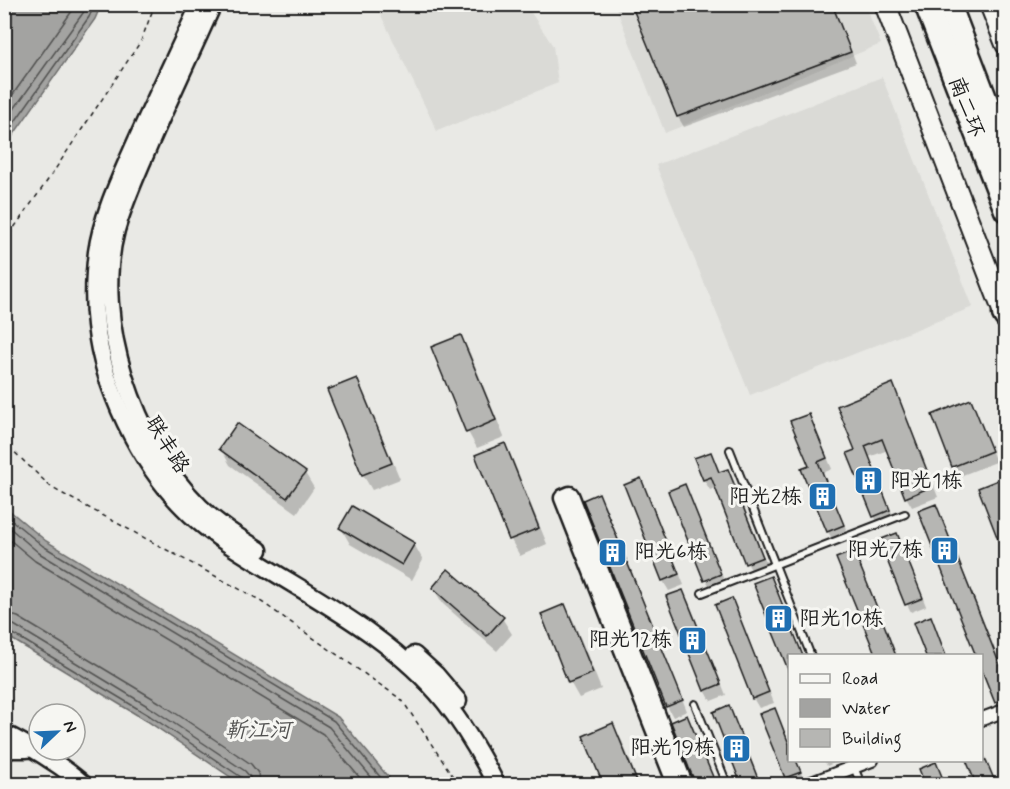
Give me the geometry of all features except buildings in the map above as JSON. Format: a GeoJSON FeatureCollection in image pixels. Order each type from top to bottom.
{"type":"FeatureCollection","features":[{"type":"Feature","properties":{"kind":"highway","name":"南二环"},"geometry":{"type":"LineString","coordinates":[[926,4],[1005,210]]}},
{"type":"Feature","properties":{"kind":"highway","name":"南二环"},"geometry":{"type":"LineString","coordinates":[[948,4],[1005,153]]}},
{"type":"Feature","properties":{"kind":"main road","name":"联丰路"},"geometry":{"type":"LineString","coordinates":[[200,4],[119,182],[97,251],[96,326],[111,390],[135,441],[149,464],[182,506],[204,527],[226,543],[378,639],[412,668],[444,700],[458,719],[496,784]]}},
{"type":"Feature","properties":{"kind":"main road","name":"联丰路"},"geometry":{"type":"LineString","coordinates":[[213,4],[133,183],[118,224],[111,256],[109,281],[111,319],[118,353],[137,412],[164,462],[200,507],[243,540],[390,635],[436,675],[468,715],[508,784]]}},
{"type":"Feature","properties":{"kind":"main road"},"geometry":{"type":"LineString","coordinates":[[885,4],[1005,316]]}},
{"type":"Feature","properties":{"kind":"main road"},"geometry":{"type":"LineString","coordinates":[[990,4],[1005,41]]}},
{"type":"Feature","properties":{"kind":"main road"},"geometry":{"type":"LineString","coordinates":[[676,784],[563,498],[570,495],[684,784]]}},
{"type":"Feature","properties":{"kind":"main road"},"geometry":{"type":"LineString","coordinates":[[5,740],[44,759],[77,784]]}},
{"type":"Feature","properties":{"kind":"main road"},"geometry":{"type":"LineString","coordinates":[[5,740],[51,759],[83,784]]}},
{"type":"Feature","properties":{"kind":"street"},"geometry":{"type":"LineString","coordinates":[[983,718],[1005,710]]}},
{"type":"Feature","properties":{"kind":"street"},"geometry":{"type":"LineString","coordinates":[[809,784],[853,764]]}},
{"type":"Feature","properties":{"kind":"lane"},"geometry":{"type":"LineString","coordinates":[[730,450],[810,654]]}},
{"type":"Feature","properties":{"kind":"lane"},"geometry":{"type":"LineString","coordinates":[[702,593],[905,514]]}},
{"type":"Feature","properties":{"kind":"lane"},"geometry":{"type":"LineString","coordinates":[[695,704],[727,784]]}},
{"type":"Feature","properties":{"kind":"lane"},"geometry":{"type":"LineString","coordinates":[[853,764],[861,784]]}},
{"type":"Feature","properties":{"kind":"path"},"geometry":{"type":"LineString","coordinates":[[4,242],[141,41],[155,4]]}},
{"type":"Feature","properties":{"kind":"path"},"geometry":{"type":"LineString","coordinates":[[4,439],[7,445],[52,488],[256,598],[402,700],[458,784]]}},
{"type":"Feature","properties":{"kind":"shaded area"},"geometry":{"type":"Polygon","coordinates":[[[376,5],[526,5],[553,46],[558,83],[437,131],[376,5]]]}},
{"type":"Feature","properties":{"kind":"shaded area"},"geometry":{"type":"Polygon","coordinates":[[[615,5],[865,5],[881,44],[665,133],[615,5]]]}},
{"type":"Feature","properties":{"kind":"shaded area"},"geometry":{"type":"Polygon","coordinates":[[[882,77],[973,307],[750,395],[656,165],[882,77]]]}},
{"type":"Feature","properties":{"kind":"water"},"geometry":{"type":"Polygon","coordinates":[[[5,4],[101,5],[95,19],[5,147],[5,4]]]}},
{"type":"Feature","properties":{"kind":"water","name":"靳江河"},"geometry":{"type":"Polygon","coordinates":[[[4,506],[46,541],[338,717],[394,784],[241,784],[147,721],[5,635],[4,506]]]}},
{"type":"Feature","properties":{"kind":"place","name":"阳光1栋"},"geometry":{"type":"Point","coordinates":[869,481]}},
{"type":"Feature","properties":{"kind":"place","name":"阳光2栋"},"geometry":{"type":"Point","coordinates":[823,497]}},
{"type":"Feature","properties":{"kind":"place","name":"阳光7栋"},"geometry":{"type":"Point","coordinates":[944,550]}},
{"type":"Feature","properties":{"kind":"place","name":"阳光6栋"},"geometry":{"type":"Point","coordinates":[613,552]}},
{"type":"Feature","properties":{"kind":"place","name":"阳光10栋"},"geometry":{"type":"Point","coordinates":[778,619]}},
{"type":"Feature","properties":{"kind":"place","name":"阳光12栋"},"geometry":{"type":"Point","coordinates":[693,640]}},
{"type":"Feature","properties":{"kind":"place","name":"阳光19栋"},"geometry":{"type":"Point","coordinates":[736,748]}}]}
